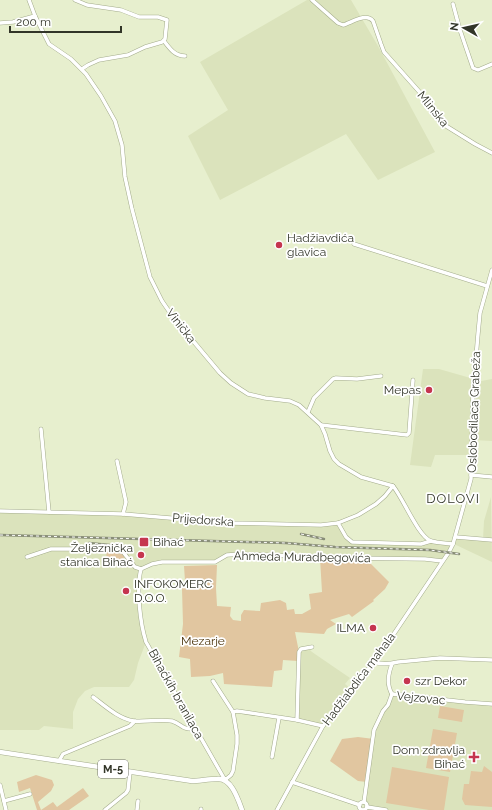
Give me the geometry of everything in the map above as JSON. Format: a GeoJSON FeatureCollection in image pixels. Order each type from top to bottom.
{"type":"FeatureCollection","features":[{"type":"Feature","properties":{"kind":"main road","name":"M-5"},"geometry":{"type":"LineString","coordinates":[[0,752],[192,781],[217,778],[225,780]]}},
{"type":"Feature","properties":{"kind":"main road","name":"Bihaćkih branilaca"},"geometry":{"type":"LineString","coordinates":[[225,780],[230,784],[242,810]]}},
{"type":"Feature","properties":{"kind":"street","name":"Vinička"},"geometry":{"type":"LineString","coordinates":[[30,0],[35,16],[49,44],[71,59],[82,69],[101,96],[118,127],[122,145],[125,178],[150,277],[162,302],[185,333],[220,373],[243,391],[253,395],[294,402],[308,412],[321,425],[326,434],[330,450],[339,464],[360,477],[393,486]]}},
{"type":"Feature","properties":{"kind":"street"},"geometry":{"type":"LineString","coordinates":[[75,0],[87,5],[122,10],[139,17],[158,17],[167,20],[164,40],[173,52],[177,55],[185,56]]}},
{"type":"Feature","properties":{"kind":"street","name":"Mlinska"},"geometry":{"type":"LineString","coordinates":[[312,0],[332,19],[343,25],[367,17],[371,18],[374,21],[384,52],[424,97],[446,126],[492,153]]}},
{"type":"Feature","properties":{"kind":"street"},"geometry":{"type":"LineString","coordinates":[[453,4],[460,30],[475,70],[492,64]]}},
{"type":"Feature","properties":{"kind":"street"},"geometry":{"type":"LineString","coordinates":[[0,23],[13,22],[35,16]]}},
{"type":"Feature","properties":{"kind":"street"},"geometry":{"type":"LineString","coordinates":[[82,69],[99,60],[134,53],[164,40]]}},
{"type":"Feature","properties":{"kind":"street"},"geometry":{"type":"LineString","coordinates":[[354,244],[487,286]]}},
{"type":"Feature","properties":{"kind":"street","name":"Oslobodilaca Grabeža"},"geometry":{"type":"LineString","coordinates":[[449,552],[456,537],[471,475],[475,362],[480,313],[492,270]]}},
{"type":"Feature","properties":{"kind":"street"},"geometry":{"type":"LineString","coordinates":[[308,412],[314,398],[333,379],[357,379],[381,376]]}},
{"type":"Feature","properties":{"kind":"street"},"geometry":{"type":"LineString","coordinates":[[321,425],[407,436],[409,433],[413,380]]}},
{"type":"Feature","properties":{"kind":"street"},"geometry":{"type":"LineString","coordinates":[[42,429],[49,512]]}},
{"type":"Feature","properties":{"kind":"street"},"geometry":{"type":"LineString","coordinates":[[117,461],[126,502],[122,514]]}},
{"type":"Feature","properties":{"kind":"street"},"geometry":{"type":"LineString","coordinates":[[471,475],[492,477]]}},
{"type":"Feature","properties":{"kind":"street"},"geometry":{"type":"LineString","coordinates":[[393,486],[420,531],[427,539],[453,544]]}},
{"type":"Feature","properties":{"kind":"street","name":"Prijedorska"},"geometry":{"type":"LineString","coordinates":[[0,511],[122,514],[229,523],[321,525],[338,523],[351,519],[376,504],[393,486]]}},
{"type":"Feature","properties":{"kind":"street"},"geometry":{"type":"LineString","coordinates":[[338,523],[346,537],[352,542],[421,544],[432,541]]}},
{"type":"Feature","properties":{"kind":"street"},"geometry":{"type":"LineString","coordinates":[[456,537],[492,540]]}},
{"type":"Feature","properties":{"kind":"street"},"geometry":{"type":"LineString","coordinates":[[27,557],[51,549],[106,549],[123,552],[132,564],[142,569]]}},
{"type":"Feature","properties":{"kind":"street","name":"Hadžiabdića mahala"},"geometry":{"type":"LineString","coordinates":[[277,810],[323,726],[374,662],[449,552]]}},
{"type":"Feature","properties":{"kind":"street","name":"Ahmeda Muradbegovića"},"geometry":{"type":"LineString","coordinates":[[142,569],[152,564],[162,562],[215,562],[227,555],[243,554],[344,558],[425,558],[442,561]]}},
{"type":"Feature","properties":{"kind":"street","name":"Bihaćkih branilaca"},"geometry":{"type":"LineString","coordinates":[[142,569],[140,585],[140,613],[142,629],[146,642],[225,780]]}},
{"type":"Feature","properties":{"kind":"street"},"geometry":{"type":"LineString","coordinates":[[297,720],[299,652],[301,649],[312,647]]}},
{"type":"Feature","properties":{"kind":"street"},"geometry":{"type":"LineString","coordinates":[[374,662],[379,664],[392,664],[398,662],[440,658],[492,660]]}},
{"type":"Feature","properties":{"kind":"street"},"geometry":{"type":"LineString","coordinates":[[392,664],[388,680],[392,694]]}},
{"type":"Feature","properties":{"kind":"street"},"geometry":{"type":"LineString","coordinates":[[213,681],[232,712],[237,735],[233,771],[225,780]]}},
{"type":"Feature","properties":{"kind":"street","name":"Vejzovac"},"geometry":{"type":"LineString","coordinates":[[364,802],[374,730],[383,711],[388,705],[392,694],[458,702],[492,704]]}},
{"type":"Feature","properties":{"kind":"street"},"geometry":{"type":"LineString","coordinates":[[94,697],[117,714],[128,719],[135,721],[173,722],[187,729],[195,729]]}},
{"type":"Feature","properties":{"kind":"street"},"geometry":{"type":"LineString","coordinates":[[232,712],[237,711],[297,720],[323,726]]}},
{"type":"Feature","properties":{"kind":"street"},"geometry":{"type":"LineString","coordinates":[[272,757],[278,718]]}},
{"type":"Feature","properties":{"kind":"street"},"geometry":{"type":"LineString","coordinates":[[59,761],[63,754],[130,726],[135,721]]}},
{"type":"Feature","properties":{"kind":"street"},"geometry":{"type":"LineString","coordinates":[[105,810],[128,790],[130,772]]}},
{"type":"Feature","properties":{"kind":"street"},"geometry":{"type":"LineString","coordinates":[[292,782],[360,805],[361,809],[363,810],[367,807],[386,810]]}},
{"type":"Feature","properties":{"kind":"street"},"geometry":{"type":"LineString","coordinates":[[0,785],[6,810]]}},
{"type":"Feature","properties":{"kind":"street"},"geometry":{"type":"LineString","coordinates":[[4,801],[30,794]]}},
{"type":"Feature","properties":{"kind":"street"},"geometry":{"type":"LineString","coordinates":[[137,810],[138,801]]}},
{"type":"Feature","properties":{"kind":"street"},"geometry":{"type":"LineString","coordinates":[[360,805],[364,802],[367,804],[367,807]]}},
{"type":"Feature","properties":{"kind":"shaded area"},"geometry":{"type":"Polygon","coordinates":[[[307,0],[351,0],[378,46],[435,152],[378,180],[346,134],[220,200],[188,136],[228,110],[200,62],[307,0]]]}},
{"type":"Feature","properties":{"kind":"shaded area"},"geometry":{"type":"Polygon","coordinates":[[[423,369],[439,369],[474,379],[472,455],[435,455],[431,467],[410,465],[423,369]]]}},
{"type":"Feature","properties":{"kind":"shaded area"},"geometry":{"type":"Polygon","coordinates":[[[492,379],[492,441],[474,440],[476,382],[492,379]]]}},
{"type":"Feature","properties":{"kind":"shaded area"},"geometry":{"type":"Polygon","coordinates":[[[491,497],[492,562],[454,544],[442,561],[433,559],[227,555],[217,561],[162,562],[146,566],[141,572],[140,603],[146,642],[138,663],[134,680],[129,687],[94,687],[85,691],[78,699],[73,712],[73,729],[44,726],[39,730],[0,730],[0,511],[123,514],[186,520],[286,525],[338,523],[350,541],[421,544],[431,541],[453,544],[456,537],[483,539],[484,521],[491,497]]]}},
{"type":"Feature","properties":{"kind":"shaded area"},"geometry":{"type":"Polygon","coordinates":[[[307,647],[350,678],[345,684],[351,689],[323,726],[297,720],[299,652],[307,647]]]}},
{"type":"Feature","properties":{"kind":"shaded area"},"geometry":{"type":"Polygon","coordinates":[[[392,694],[492,704],[492,810],[388,810],[363,805],[374,730],[392,694]]]}},
{"type":"Feature","properties":{"kind":"green space"},"geometry":{"type":"Polygon","coordinates":[[[106,549],[124,550],[124,567],[107,564],[106,549]]]}},
{"type":"Feature","properties":{"kind":"green space","name":"Mezarje"},"geometry":{"type":"Polygon","coordinates":[[[320,558],[366,559],[389,582],[385,589],[373,600],[374,601],[352,617],[349,614],[330,620],[336,624],[327,629],[324,634],[295,632],[299,652],[298,661],[283,660],[282,670],[274,671],[272,687],[224,684],[223,673],[210,676],[191,677],[190,659],[179,657],[183,624],[182,589],[185,581],[184,566],[217,565],[217,606],[231,607],[230,616],[233,620],[241,621],[241,615],[244,610],[260,611],[261,603],[280,600],[286,603],[287,610],[294,609],[295,614],[302,614],[311,609],[309,594],[322,592],[320,558]]]}},
{"type":"Feature","properties":{"kind":"green space"},"geometry":{"type":"Polygon","coordinates":[[[440,706],[464,710],[462,722],[438,718],[440,706]]]}},
{"type":"Feature","properties":{"kind":"green space"},"geometry":{"type":"Polygon","coordinates":[[[433,729],[457,733],[450,772],[426,768],[433,729]]]}},
{"type":"Feature","properties":{"kind":"green space"},"geometry":{"type":"Polygon","coordinates":[[[358,737],[374,739],[367,782],[358,781],[330,761],[342,739],[358,737]]]}},
{"type":"Feature","properties":{"kind":"green space"},"geometry":{"type":"Polygon","coordinates":[[[484,766],[492,772],[492,807],[465,805],[462,799],[464,784],[469,784],[471,771],[482,772],[484,766]]]}},
{"type":"Feature","properties":{"kind":"green space"},"geometry":{"type":"Polygon","coordinates":[[[392,767],[449,777],[444,810],[429,810],[386,803],[392,767]]]}},
{"type":"Feature","properties":{"kind":"green space"},"geometry":{"type":"Polygon","coordinates":[[[36,775],[52,780],[54,785],[51,791],[38,802],[41,810],[37,810],[30,788],[19,792],[17,782],[36,775]]]}},
{"type":"Feature","properties":{"kind":"green space"},"geometry":{"type":"Polygon","coordinates":[[[83,788],[89,796],[69,810],[41,810],[53,802],[57,807],[83,788]]]}},
{"type":"Feature","properties":{"kind":"railway"},"geometry":{"type":"LineString","coordinates":[[301,534],[324,539]]}},
{"type":"Feature","properties":{"kind":"railway"},"geometry":{"type":"LineString","coordinates":[[0,535],[286,543],[335,547],[430,550],[459,554]]}},
{"type":"Feature","properties":{"kind":"railway"},"geometry":{"type":"LineString","coordinates":[[89,543],[119,546]]}},
{"type":"Feature","properties":{"kind":"place","name":"Hadžiavdića glavica"},"geometry":{"type":"Point","coordinates":[279,245]}},
{"type":"Feature","properties":{"kind":"place","name":"Mepas"},"geometry":{"type":"Point","coordinates":[429,390]}},
{"type":"Feature","properties":{"kind":"place","name":"Bihać"},"geometry":{"type":"Point","coordinates":[144,542]}},
{"type":"Feature","properties":{"kind":"place","name":"Željeznička stanica Bihać"},"geometry":{"type":"Point","coordinates":[141,555]}},
{"type":"Feature","properties":{"kind":"place","name":"INFOKOMERC D.O.O."},"geometry":{"type":"Point","coordinates":[126,591]}},
{"type":"Feature","properties":{"kind":"place","name":"ILMA"},"geometry":{"type":"Point","coordinates":[373,628]}},
{"type":"Feature","properties":{"kind":"place","name":"szr Dekor"},"geometry":{"type":"Point","coordinates":[407,681]}},
{"type":"Feature","properties":{"kind":"place","name":"Dom zdravlja Bihać"},"geometry":{"type":"Point","coordinates":[474,757]}},
{"type":"Feature","properties":{"kind":"district","name":"DOLOVI"},"geometry":{"type":"Point","coordinates":[453,498]}}]}
